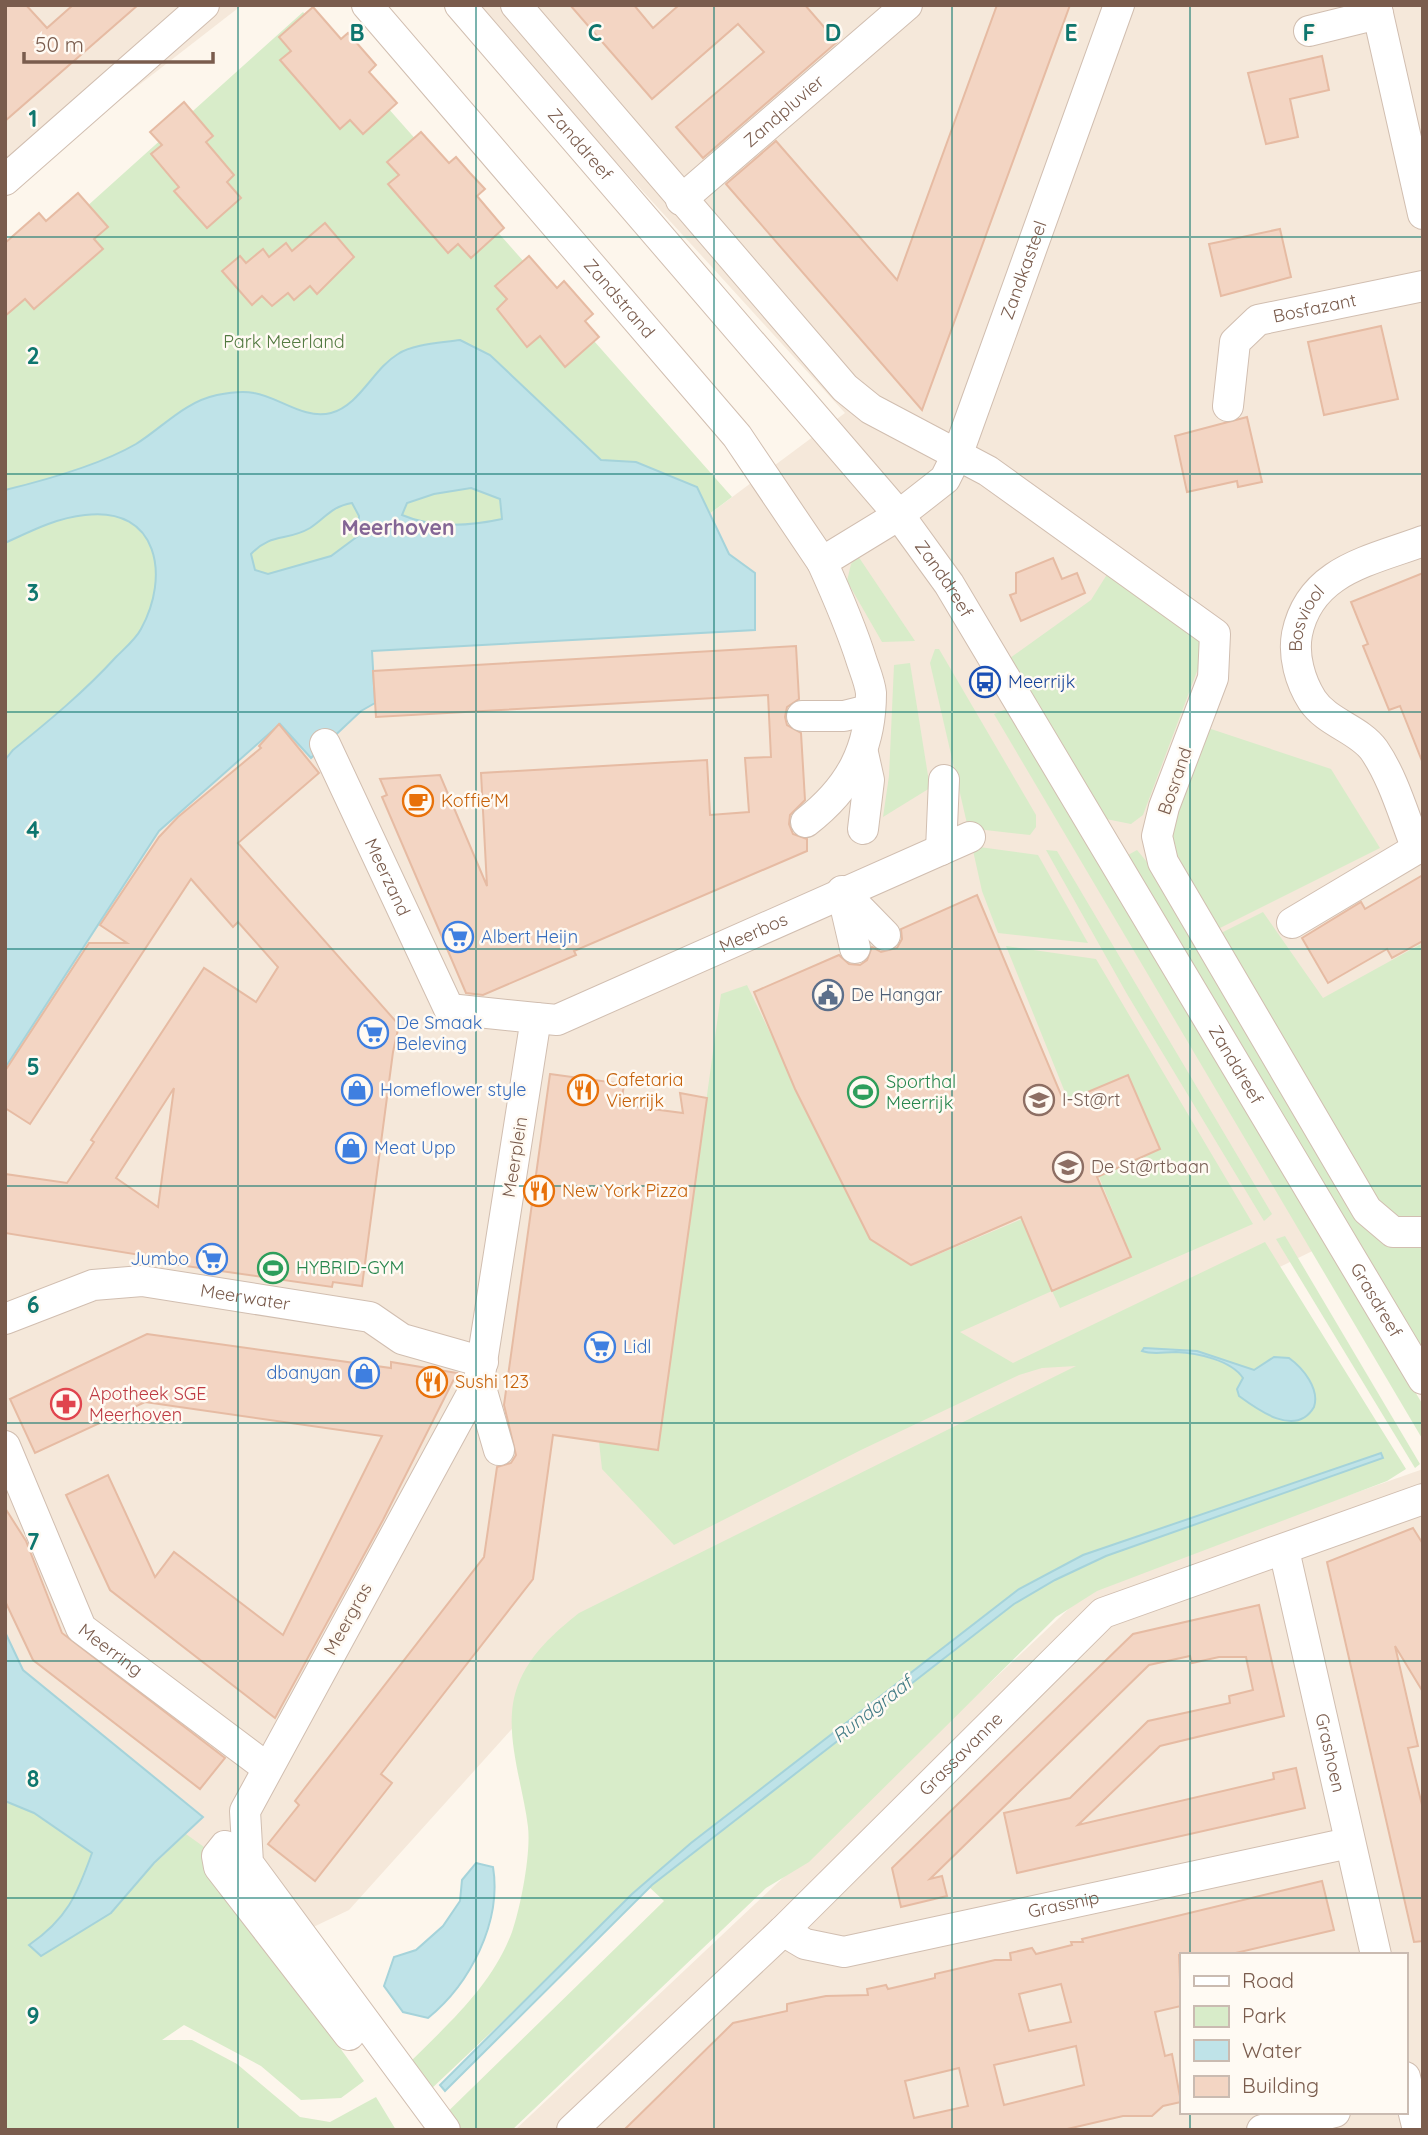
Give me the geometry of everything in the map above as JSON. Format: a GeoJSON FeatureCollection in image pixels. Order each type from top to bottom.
{"type":"FeatureCollection","features":[{"type":"Feature","properties":{"kind":"street"},"geometry":{"type":"LineString","coordinates":[[5,180],[204,5]]}},
{"type":"Feature","properties":{"kind":"street","name":"Zandstrand"},"geometry":{"type":"LineString","coordinates":[[368,5],[737,436],[822,562]]}},
{"type":"Feature","properties":{"kind":"street","name":"Zanddreef"},"geometry":{"type":"LineString","coordinates":[[460,5],[899,515],[956,595],[1330,1221]]}},
{"type":"Feature","properties":{"kind":"street"},"geometry":{"type":"LineString","coordinates":[[516,5],[681,201],[845,388],[881,415],[958,453]]}},
{"type":"Feature","properties":{"kind":"street","name":"Zandkasteel"},"geometry":{"type":"LineString","coordinates":[[822,562],[899,515],[945,479],[958,453],[1119,5]]}},
{"type":"Feature","properties":{"kind":"street"},"geometry":{"type":"LineString","coordinates":[[1309,31],[1377,10],[1423,214]]}},
{"type":"Feature","properties":{"kind":"street","name":"Zandpluvier"},"geometry":{"type":"LineString","coordinates":[[681,201],[889,11]]}},
{"type":"Feature","properties":{"kind":"street","name":"Bosfazant"},"geometry":{"type":"LineString","coordinates":[[1228,406],[1235,342],[1258,320],[1423,286]]}},
{"type":"Feature","properties":{"kind":"street","name":"Bosrand"},"geometry":{"type":"LineString","coordinates":[[958,453],[988,471],[1215,634],[1213,678],[1164,807],[1157,836],[1163,862],[1367,1210],[1393,1232]]}},
{"type":"Feature","properties":{"kind":"street","name":"Bosviool"},"geometry":{"type":"LineString","coordinates":[[1292,923],[1420,847],[1373,748],[1326,716],[1312,701],[1298,668],[1295,643],[1300,620],[1317,588],[1338,574],[1423,541]]}},
{"type":"Feature","properties":{"kind":"street"},"geometry":{"type":"LineString","coordinates":[[822,562],[853,635],[871,691],[863,753],[869,780],[863,829]]}},
{"type":"Feature","properties":{"kind":"street"},"geometry":{"type":"LineString","coordinates":[[802,716],[844,716],[869,710]]}},
{"type":"Feature","properties":{"kind":"street","name":"Meerzand"},"geometry":{"type":"LineString","coordinates":[[325,744],[449,1009],[536,1018]]}},
{"type":"Feature","properties":{"kind":"street"},"geometry":{"type":"LineString","coordinates":[[806,822],[826,807],[844,785],[863,753]]}},
{"type":"Feature","properties":{"kind":"street"},"geometry":{"type":"LineString","coordinates":[[941,850],[944,780]]}},
{"type":"Feature","properties":{"kind":"street","name":"Meerbos"},"geometry":{"type":"LineString","coordinates":[[536,1018],[557,1020],[842,891],[970,837]]}},
{"type":"Feature","properties":{"kind":"street"},"geometry":{"type":"LineString","coordinates":[[842,891],[885,935]]}},
{"type":"Feature","properties":{"kind":"street"},"geometry":{"type":"LineString","coordinates":[[842,891],[855,948]]}},
{"type":"Feature","properties":{"kind":"street","name":"Meerplein"},"geometry":{"type":"LineString","coordinates":[[481,1372],[536,1018]]}},
{"type":"Feature","properties":{"kind":"street","name":"Grasdreef"},"geometry":{"type":"LineString","coordinates":[[1330,1221],[1423,1379]]}},
{"type":"Feature","properties":{"kind":"street"},"geometry":{"type":"LineString","coordinates":[[1350,1256],[1393,1232],[1423,1232]]}},
{"type":"Feature","properties":{"kind":"street","name":"Meerwater"},"geometry":{"type":"LineString","coordinates":[[5,1319],[93,1285],[142,1281],[370,1317],[402,1339],[481,1372]]}},
{"type":"Feature","properties":{"kind":"street"},"geometry":{"type":"LineString","coordinates":[[481,1372],[499,1450]]}},
{"type":"Feature","properties":{"kind":"street","name":"Meergras"},"geometry":{"type":"LineString","coordinates":[[422,2130],[219,1867],[217,1856],[237,1855],[244,1811],[266,1767],[481,1372]]}},
{"type":"Feature","properties":{"kind":"street","name":"Meerring"},"geometry":{"type":"LineString","coordinates":[[5,1446],[81,1628],[266,1767]]}},
{"type":"Feature","properties":{"kind":"street","name":"Grassavanne"},"geometry":{"type":"LineString","coordinates":[[572,2130],[783,1931],[1103,1613],[1421,1503]]}},
{"type":"Feature","properties":{"kind":"street","name":"Grashoen"},"geometry":{"type":"LineString","coordinates":[[1284,1550],[1376,1953]]}},
{"type":"Feature","properties":{"kind":"street","name":"Grassnip"},"geometry":{"type":"LineString","coordinates":[[783,1931],[805,1944],[844,1952],[1349,1843]]}},
{"type":"Feature","properties":{"kind":"street"},"geometry":{"type":"LineString","coordinates":[[237,1855],[445,2130]]}},
{"type":"Feature","properties":{"kind":"street"},"geometry":{"type":"LineString","coordinates":[[1407,2089],[1418,2130]]}},
{"type":"Feature","properties":{"kind":"street"},"geometry":{"type":"LineString","coordinates":[[1262,2130],[1327,2114]]}},
{"type":"Feature","properties":{"kind":"shaded area"},"geometry":{"type":"Polygon","coordinates":[[[5,5],[242,5],[5,189],[5,5]]]}},
{"type":"Feature","properties":{"kind":"shaded area"},"geometry":{"type":"Polygon","coordinates":[[[473,5],[1423,5],[1423,1197],[1118,1346],[608,1622],[349,1910],[248,1958],[5,1784],[5,923],[205,646],[684,533],[845,413],[473,5]]]}},
{"type":"Feature","properties":{"kind":"shaded area"},"geometry":{"type":"Polygon","coordinates":[[[1423,1469],[1423,2130],[515,2130],[1094,1585],[1423,1469]]]}},
{"type":"Feature","properties":{"kind":"green space","name":"Park Meerland"},"geometry":{"type":"Polygon","coordinates":[[[303,12],[732,497],[684,533],[429,547],[5,923],[5,280],[303,12]]]}},
{"type":"Feature","properties":{"kind":"green space"},"geometry":{"type":"Polygon","coordinates":[[[858,556],[915,641],[882,642],[847,581],[851,564],[858,556]]]}},
{"type":"Feature","properties":{"kind":"green space"},"geometry":{"type":"Polygon","coordinates":[[[1111,568],[1199,636],[1199,666],[1143,815],[1131,824],[1106,819],[1010,658],[1091,600],[1111,568]]]}},
{"type":"Feature","properties":{"kind":"green space"},"geometry":{"type":"Polygon","coordinates":[[[935,649],[939,649],[1036,815],[1036,827],[1030,835],[968,828],[930,663],[935,649]]]}},
{"type":"Feature","properties":{"kind":"green space"},"geometry":{"type":"Polygon","coordinates":[[[910,663],[930,788],[883,817],[889,776],[894,665],[910,663]]]}},
{"type":"Feature","properties":{"kind":"green space"},"geometry":{"type":"Polygon","coordinates":[[[1009,708],[1423,1405],[1423,1440],[994,714],[1009,708]]]}},
{"type":"Feature","properties":{"kind":"green space"},"geometry":{"type":"Polygon","coordinates":[[[1208,728],[1331,769],[1380,848],[1214,931],[1168,835],[1208,728]]]}},
{"type":"Feature","properties":{"kind":"green space"},"geometry":{"type":"Polygon","coordinates":[[[972,846],[1038,855],[1088,943],[998,933],[982,891],[972,846]]]}},
{"type":"Feature","properties":{"kind":"green space"},"geometry":{"type":"Polygon","coordinates":[[[1046,850],[1057,851],[1272,1214],[1264,1221],[1127,994],[1046,850]]]}},
{"type":"Feature","properties":{"kind":"green space"},"geometry":{"type":"Polygon","coordinates":[[[1137,850],[1152,868],[1359,1216],[1389,1246],[1423,1243],[1423,1355],[1128,855],[1137,850]]]}},
{"type":"Feature","properties":{"kind":"green space"},"geometry":{"type":"Polygon","coordinates":[[[1263,912],[1323,998],[1423,943],[1423,1217],[1400,1217],[1381,1205],[1215,936],[1263,912]]]}},
{"type":"Feature","properties":{"kind":"green space"},"geometry":{"type":"Polygon","coordinates":[[[1006,946],[1096,959],[1253,1224],[1060,1308],[1052,1291],[960,1332],[1013,1363],[1265,1242],[1406,1469],[1387,1481],[1097,1591],[1056,1617],[809,1862],[766,1888],[512,2130],[429,2130],[664,1901],[647,1885],[429,2091],[408,2064],[481,1987],[493,1970],[512,1932],[519,1908],[529,1838],[512,1737],[513,1702],[523,1674],[536,1654],[579,1613],[1076,1366],[1042,1368],[1019,1375],[861,1450],[674,1545],[602,1469],[599,1442],[658,1449],[721,994],[747,985],[870,1239],[913,1265],[1022,1219],[1052,1290],[1131,1256],[1006,946]]]}},
{"type":"Feature","properties":{"kind":"green space"},"geometry":{"type":"Polygon","coordinates":[[[1285,1236],[1420,1464],[1415,1468],[1276,1239],[1285,1236]]]}},
{"type":"Feature","properties":{"kind":"green space"},"geometry":{"type":"Polygon","coordinates":[[[5,1784],[145,1873],[186,1834],[204,1847],[209,1868],[364,2081],[341,2098],[301,2100],[261,2066],[184,2025],[162,2040],[192,2040],[237,2064],[300,2117],[330,2122],[376,2097],[396,2130],[5,2130],[5,1784]]]}},
{"type":"Feature","properties":{"kind":"water"},"geometry":{"type":"Polygon","coordinates":[[[460,340],[490,355],[601,460],[636,462],[697,487],[729,554],[755,573],[755,630],[372,651],[375,703],[361,711],[311,758],[280,724],[159,831],[5,1068],[5,760],[13,750],[79,694],[136,636],[150,609],[156,568],[152,549],[143,533],[129,522],[110,515],[85,515],[64,519],[5,543],[5,490],[55,477],[122,452],[194,403],[217,395],[254,393],[301,411],[331,413],[350,403],[381,368],[398,354],[419,346],[460,340]],[[471,488],[434,494],[407,503],[402,515],[438,524],[502,519],[500,499],[471,488]],[[352,503],[334,510],[310,528],[259,547],[251,554],[255,570],[268,574],[331,556],[358,536],[359,516],[352,503]]]}},
{"type":"Feature","properties":{"kind":"water"},"geometry":{"type":"Polygon","coordinates":[[[1144,1348],[1197,1351],[1254,1370],[1274,1357],[1289,1358],[1309,1380],[1315,1393],[1314,1407],[1306,1416],[1297,1420],[1277,1418],[1239,1396],[1237,1389],[1243,1378],[1230,1366],[1194,1354],[1150,1353],[1142,1351],[1144,1348]]]}},
{"type":"Feature","properties":{"kind":"water","name":"Rundgraaf"},"geometry":{"type":"Polygon","coordinates":[[[1381,1453],[1383,1458],[1106,1556],[1055,1580],[1014,1604],[652,1885],[445,2091],[440,2085],[632,1894],[691,1843],[1019,1589],[1083,1555],[1381,1453]]]}},
{"type":"Feature","properties":{"kind":"water"},"geometry":{"type":"Polygon","coordinates":[[[5,1632],[23,1670],[203,1817],[154,1863],[111,1913],[41,1956],[29,1945],[62,1916],[75,1894],[92,1853],[34,1813],[5,1801],[5,1632]]]}},
{"type":"Feature","properties":{"kind":"water"},"geometry":{"type":"Polygon","coordinates":[[[476,1863],[493,1867],[495,1888],[493,1909],[480,1950],[457,1988],[428,2018],[403,2012],[384,1986],[394,1957],[416,1950],[443,1926],[460,1901],[462,1880],[476,1863]]]}},
{"type":"Feature","properties":{"kind":"building"},"geometry":{"type":"Polygon","coordinates":[[[5,5],[26,5],[47,28],[73,5],[138,5],[5,121],[5,5]]]}},
{"type":"Feature","properties":{"kind":"building"},"geometry":{"type":"Polygon","coordinates":[[[570,5],[634,5],[653,28],[679,5],[805,5],[837,42],[703,158],[676,127],[764,52],[738,24],[652,99],[570,5]]]}},
{"type":"Feature","properties":{"kind":"building"},"geometry":{"type":"Polygon","coordinates":[[[997,5],[1070,5],[922,410],[726,184],[776,141],[897,280],[997,5]]]}},
{"type":"Feature","properties":{"kind":"building"},"geometry":{"type":"Polygon","coordinates":[[[313,7],[341,39],[348,33],[376,65],[369,72],[397,103],[363,134],[350,120],[340,129],[280,60],[291,51],[279,37],[313,7]]]}},
{"type":"Feature","properties":{"kind":"building"},"geometry":{"type":"Polygon","coordinates":[[[1322,56],[1329,90],[1290,99],[1298,137],[1266,144],[1248,73],[1322,56]]]}},
{"type":"Feature","properties":{"kind":"building"},"geometry":{"type":"Polygon","coordinates":[[[184,102],[213,136],[206,142],[234,175],[227,182],[241,198],[207,228],[174,191],[179,187],[151,154],[162,145],[150,132],[184,102]]]}},
{"type":"Feature","properties":{"kind":"building"},"geometry":{"type":"Polygon","coordinates":[[[421,132],[449,163],[456,157],[485,189],[477,196],[504,228],[471,258],[458,244],[448,253],[388,184],[399,175],[387,162],[421,132]]]}},
{"type":"Feature","properties":{"kind":"building"},"geometry":{"type":"Polygon","coordinates":[[[78,193],[108,227],[94,239],[103,249],[34,309],[25,299],[5,316],[5,243],[39,213],[46,221],[78,193]]]}},
{"type":"Feature","properties":{"kind":"building"},"geometry":{"type":"Polygon","coordinates":[[[325,223],[354,257],[317,294],[310,286],[294,300],[288,293],[272,306],[262,296],[252,305],[222,271],[240,256],[246,263],[263,249],[269,257],[286,243],[292,251],[325,223]]]}},
{"type":"Feature","properties":{"kind":"building"},"geometry":{"type":"Polygon","coordinates":[[[1280,229],[1291,277],[1221,296],[1209,244],[1280,229]]]}},
{"type":"Feature","properties":{"kind":"building"},"geometry":{"type":"Polygon","coordinates":[[[529,256],[557,288],[564,281],[593,314],[585,321],[599,337],[565,367],[540,336],[527,347],[497,309],[507,299],[495,286],[529,256]]]}},
{"type":"Feature","properties":{"kind":"building"},"geometry":{"type":"Polygon","coordinates":[[[1381,326],[1398,399],[1324,415],[1308,342],[1381,326]]]}},
{"type":"Feature","properties":{"kind":"building"},"geometry":{"type":"Polygon","coordinates":[[[1247,417],[1262,482],[1238,487],[1237,481],[1187,492],[1175,436],[1247,417]]]}},
{"type":"Feature","properties":{"kind":"building"},"geometry":{"type":"Polygon","coordinates":[[[1053,558],[1062,579],[1077,573],[1085,593],[1021,621],[1010,595],[1016,593],[1016,573],[1053,558]]]}},
{"type":"Feature","properties":{"kind":"building"},"geometry":{"type":"Polygon","coordinates":[[[1423,573],[1422,761],[1400,706],[1389,710],[1363,646],[1368,644],[1351,602],[1423,573]]]}},
{"type":"Feature","properties":{"kind":"building"},"geometry":{"type":"Polygon","coordinates":[[[796,646],[799,699],[787,707],[785,717],[787,725],[801,733],[805,800],[790,815],[789,824],[793,834],[807,839],[807,851],[574,951],[576,955],[483,995],[466,993],[382,797],[387,795],[380,779],[440,775],[487,886],[481,773],[707,760],[710,815],[749,812],[745,758],[771,757],[768,695],[376,717],[373,671],[796,646]]]}},
{"type":"Feature","properties":{"kind":"building"},"geometry":{"type":"Polygon","coordinates":[[[279,724],[319,773],[238,843],[399,1025],[393,1052],[362,1286],[333,1282],[332,1287],[165,1263],[165,1259],[5,1233],[5,1174],[67,1183],[94,1142],[91,1140],[204,968],[256,1002],[278,967],[238,922],[233,927],[191,879],[30,1124],[5,1108],[5,1071],[89,943],[127,943],[100,925],[159,837],[178,817],[261,748],[259,746],[279,724]],[[174,1088],[116,1178],[158,1207],[174,1088]]]}},
{"type":"Feature","properties":{"kind":"building"},"geometry":{"type":"Polygon","coordinates":[[[1423,875],[1423,941],[1392,958],[1387,949],[1328,983],[1302,938],[1361,902],[1365,909],[1423,875]]]}},
{"type":"Feature","properties":{"kind":"building"},"geometry":{"type":"Polygon","coordinates":[[[977,895],[1064,1102],[1128,1075],[1160,1149],[1097,1177],[1131,1257],[1052,1291],[1021,1217],[911,1265],[870,1239],[795,1089],[754,992],[839,955],[849,964],[860,965],[867,960],[872,947],[881,952],[897,948],[902,939],[901,929],[977,895]]]}},
{"type":"Feature","properties":{"kind":"building"},"geometry":{"type":"Polygon","coordinates":[[[550,1074],[624,1084],[621,1105],[683,1113],[680,1093],[707,1098],[658,1450],[553,1435],[533,1579],[381,1774],[392,1783],[315,1881],[268,1844],[299,1805],[295,1801],[304,1789],[484,1557],[497,1467],[511,1463],[516,1455],[504,1405],[550,1074]]]}},
{"type":"Feature","properties":{"kind":"building"},"geometry":{"type":"Polygon","coordinates":[[[147,1334],[391,1368],[391,1362],[457,1373],[383,1520],[275,1718],[110,1590],[66,1495],[108,1475],[155,1577],[174,1552],[283,1635],[382,1436],[145,1402],[35,1453],[10,1399],[147,1334]]]}},
{"type":"Feature","properties":{"kind":"building"},"geometry":{"type":"Polygon","coordinates":[[[5,1508],[26,1541],[62,1633],[225,1758],[200,1789],[33,1660],[5,1601],[5,1508]]]}},
{"type":"Feature","properties":{"kind":"building"},"geometry":{"type":"Polygon","coordinates":[[[1413,1528],[1423,1544],[1423,1692],[1395,1646],[1418,1746],[1408,1748],[1423,1809],[1423,1941],[1414,1942],[1327,1562],[1413,1528]]]}},
{"type":"Feature","properties":{"kind":"building"},"geometry":{"type":"Polygon","coordinates":[[[1259,1605],[1284,1716],[1160,1746],[1078,1825],[1274,1779],[1273,1773],[1296,1768],[1305,1808],[1017,1873],[1004,1813],[1070,1798],[1148,1721],[1230,1703],[1229,1696],[1253,1690],[1246,1657],[1219,1657],[1192,1663],[1190,1656],[1149,1665],[930,1879],[942,1876],[947,1896],[901,1907],[892,1868],[1133,1634],[1259,1605]]]}},
{"type":"Feature","properties":{"kind":"building"},"geometry":{"type":"Polygon","coordinates":[[[1322,1881],[1334,1930],[1236,1953],[1180,1953],[1180,2006],[1155,2012],[1165,2056],[1172,2054],[1180,2102],[1163,2106],[1152,2116],[1123,2116],[1063,2130],[624,2130],[733,2023],[787,2011],[787,2004],[826,1996],[868,1995],[867,1989],[886,1985],[888,1989],[935,1978],[935,1974],[995,1960],[1011,1960],[1010,1953],[1032,1948],[1036,1954],[1072,1945],[1071,1942],[1083,1942],[1082,1939],[1322,1881]],[[1061,1984],[1019,1994],[1029,2031],[1071,2022],[1061,1984]],[[1076,2046],[994,2065],[1004,2105],[1084,2085],[1076,2046]],[[959,2068],[905,2081],[914,2118],[968,2106],[959,2068]]]}},
{"type":"Feature","properties":{"kind":"place","name":"Meerrijk"},"geometry":{"type":"Point","coordinates":[985,682]}},
{"type":"Feature","properties":{"kind":"place","name":"Koffie'M"},"geometry":{"type":"Point","coordinates":[418,801]}},
{"type":"Feature","properties":{"kind":"place","name":"Albert Heijn"},"geometry":{"type":"Point","coordinates":[458,937]}},
{"type":"Feature","properties":{"kind":"place","name":"De Hangar"},"geometry":{"type":"Point","coordinates":[828,995]}},
{"type":"Feature","properties":{"kind":"place","name":"De Smaak Beleving"},"geometry":{"type":"Point","coordinates":[373,1033]}},
{"type":"Feature","properties":{"kind":"place","name":"Homeflower style"},"geometry":{"type":"Point","coordinates":[357,1090]}},
{"type":"Feature","properties":{"kind":"place","name":"Cafetaria Vierrijk"},"geometry":{"type":"Point","coordinates":[583,1090]}},
{"type":"Feature","properties":{"kind":"place","name":"Sporthal Meerrijk"},"geometry":{"type":"Point","coordinates":[863,1092]}},
{"type":"Feature","properties":{"kind":"place","name":"I-St@rt"},"geometry":{"type":"Point","coordinates":[1039,1100]}},
{"type":"Feature","properties":{"kind":"place","name":"Meat Upp"},"geometry":{"type":"Point","coordinates":[351,1148]}},
{"type":"Feature","properties":{"kind":"place","name":"De St@rtbaan"},"geometry":{"type":"Point","coordinates":[1068,1167]}},
{"type":"Feature","properties":{"kind":"place","name":"New York Pizza"},"geometry":{"type":"Point","coordinates":[539,1191]}},
{"type":"Feature","properties":{"kind":"place","name":"Jumbo"},"geometry":{"type":"Point","coordinates":[212,1259]}},
{"type":"Feature","properties":{"kind":"place","name":"HYBRID-GYM"},"geometry":{"type":"Point","coordinates":[273,1268]}},
{"type":"Feature","properties":{"kind":"place","name":"Lidl"},"geometry":{"type":"Point","coordinates":[600,1347]}},
{"type":"Feature","properties":{"kind":"place","name":"dbanyan"},"geometry":{"type":"Point","coordinates":[364,1373]}},
{"type":"Feature","properties":{"kind":"place","name":"Sushi 123"},"geometry":{"type":"Point","coordinates":[432,1382]}},
{"type":"Feature","properties":{"kind":"place","name":"Apotheek SGE Meerhoven"},"geometry":{"type":"Point","coordinates":[66,1404]}},
{"type":"Feature","properties":{"kind":"district","name":"Meerhoven"},"geometry":{"type":"Point","coordinates":[398,528]}}]}
